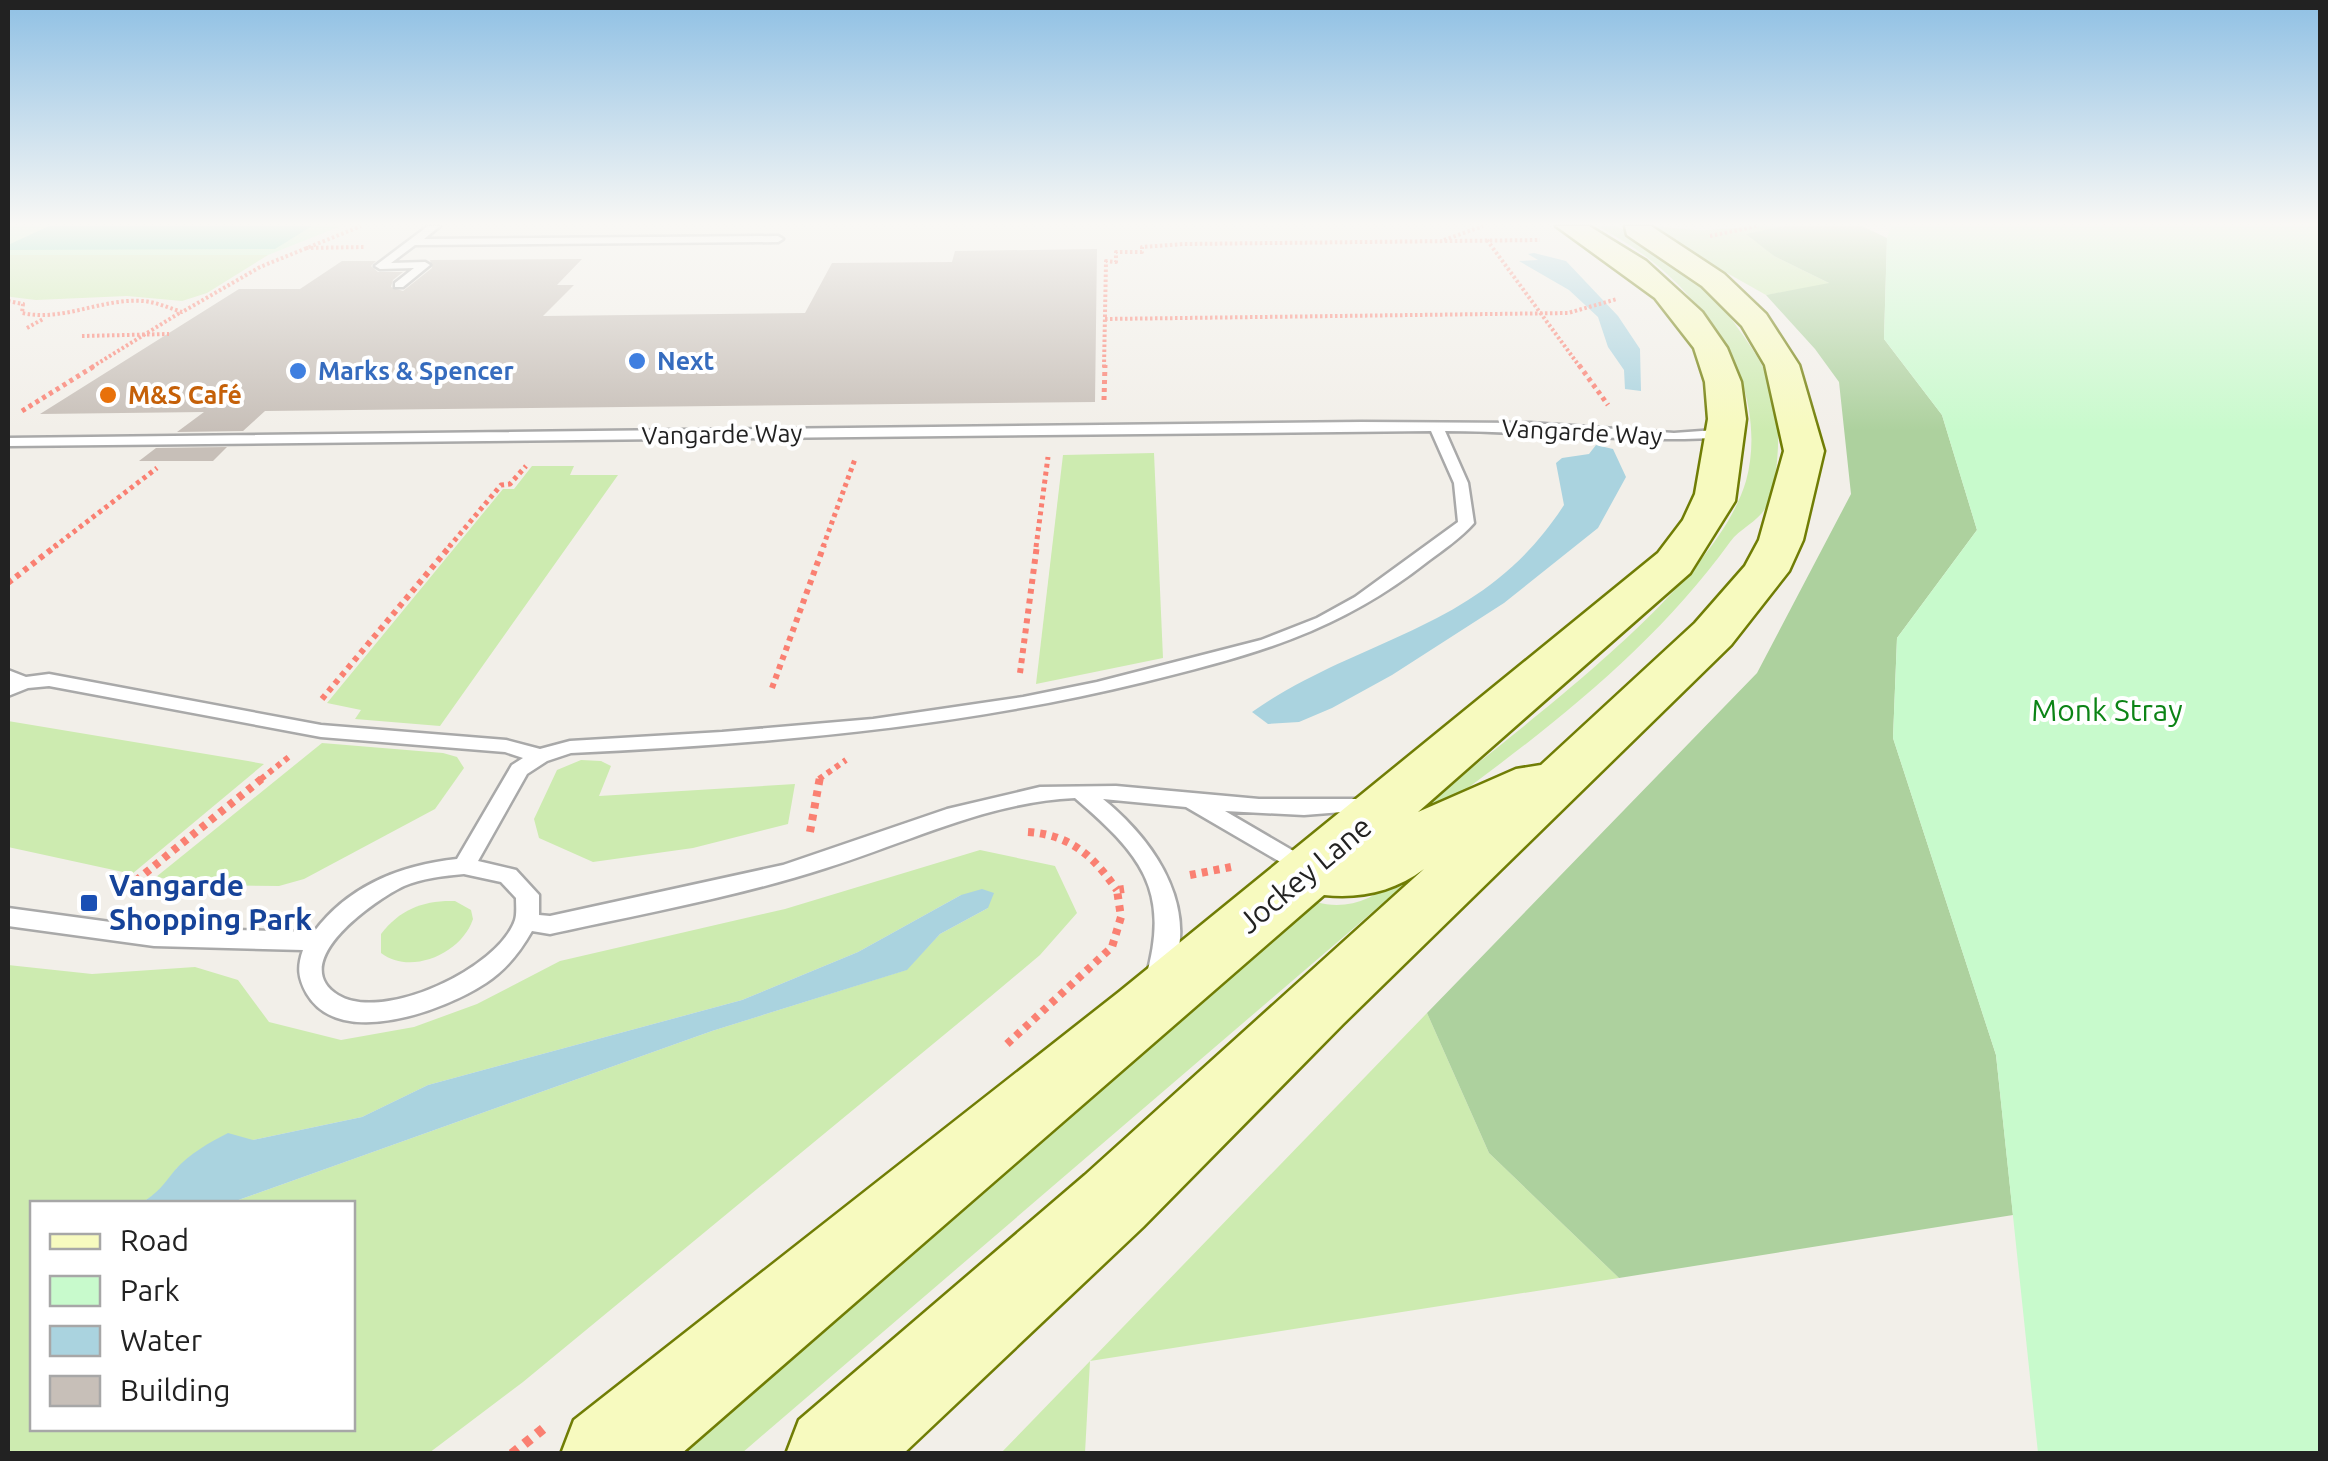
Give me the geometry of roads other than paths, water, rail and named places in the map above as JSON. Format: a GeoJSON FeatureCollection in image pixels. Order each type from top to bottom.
{"type":"FeatureCollection","features":[{"type":"Feature","properties":{"kind":"street","name":"Jockey Lane"},"geometry":{"type":"LineString","coordinates":[[608,1454],[1144,1012],[1674,564],[1710,511],[1729,433],[1720,360],[1693,321],[1665,294]]}},
{"type":"Feature","properties":{"kind":"street"},"geometry":{"type":"LineString","coordinates":[[834,1454],[1114,1201],[1318,1004],[1580,762],[1713,634],[1766,571],[1781,540],[1804,451],[1782,364],[1754,321],[1727,294]]}},
{"type":"Feature","properties":{"kind":"street"},"geometry":{"type":"LineString","coordinates":[[1309,871],[1349,877],[1368,875],[1390,866],[1442,824],[1580,762]]}},
{"type":"Feature","properties":{"kind":"lane","name":"Vangarde Way"},"geometry":{"type":"LineString","coordinates":[[8,442],[1436,426],[1530,426],[1674,437],[1729,433]]}},
{"type":"Feature","properties":{"kind":"lane"},"geometry":{"type":"LineString","coordinates":[[464,866],[519,770],[540,756],[570,747],[823,730],[1016,704],[1130,681],[1220,657],[1323,622],[1408,570],[1466,523],[1460,482],[1436,426]]}},
{"type":"Feature","properties":{"kind":"lane"},"geometry":{"type":"LineString","coordinates":[[13,683],[49,680],[321,731],[506,746],[540,756]]}},
{"type":"Feature","properties":{"kind":"lane"},"geometry":{"type":"LineString","coordinates":[[527,922],[550,925],[740,884],[818,862],[944,815],[1006,799],[1080,791],[1137,792],[1191,801],[1298,809],[1394,801]]}},
{"type":"Feature","properties":{"kind":"lane"},"geometry":{"type":"LineString","coordinates":[[1080,791],[1125,828],[1146,853],[1168,910],[1164,960],[1144,1012]]}},
{"type":"Feature","properties":{"kind":"lane"},"geometry":{"type":"LineString","coordinates":[[1191,801],[1309,871]]}},
{"type":"Feature","properties":{"kind":"lane"},"geometry":{"type":"LineString","coordinates":[[464,866],[485,867],[517,880],[529,906],[527,922],[516,943],[496,965],[470,984],[422,1005],[372,1013],[344,1009],[324,998],[312,982],[311,962],[319,941],[338,918],[365,896],[432,869],[464,866]]}},
{"type":"Feature","properties":{"kind":"lane"},"geometry":{"type":"LineString","coordinates":[[8,917],[154,937],[319,941]]}},
{"type":"Feature","properties":{"kind":"water"},"geometry":{"type":"Polygon","coordinates":[[[1573,294],[1597,294],[1618,316],[1640,349],[1641,391],[1625,389],[1624,370],[1608,347],[1598,317],[1573,294]]]}},
{"type":"Feature","properties":{"kind":"water"},"geometry":{"type":"Polygon","coordinates":[[[1596,445],[1613,449],[1626,477],[1598,528],[1504,603],[1392,675],[1332,708],[1299,722],[1268,724],[1252,712],[1294,686],[1459,606],[1496,580],[1532,547],[1564,505],[1556,463],[1562,458],[1589,454],[1596,445]]]}},
{"type":"Feature","properties":{"kind":"water"},"geometry":{"type":"Polygon","coordinates":[[[982,889],[994,893],[988,908],[940,934],[907,970],[712,1031],[236,1201],[144,1201],[187,1158],[228,1133],[253,1140],[362,1117],[428,1085],[742,1000],[858,952],[961,895],[982,889]]]}},
{"type":"Feature","properties":{"kind":"place","name":"Next"},"geometry":{"type":"Point","coordinates":[637,361]}},
{"type":"Feature","properties":{"kind":"place","name":"Marks & Spencer"},"geometry":{"type":"Point","coordinates":[298,371]}},
{"type":"Feature","properties":{"kind":"place","name":"M&S Café"},"geometry":{"type":"Point","coordinates":[108,395]}},
{"type":"Feature","properties":{"kind":"place","name":"Vangarde Shopping Park"},"geometry":{"type":"Point","coordinates":[89,903]}},
{"type":"Feature","properties":{"kind":"park label","name":"Monk Stray"},"geometry":{"type":"Point","coordinates":[2107,711]}}]}
